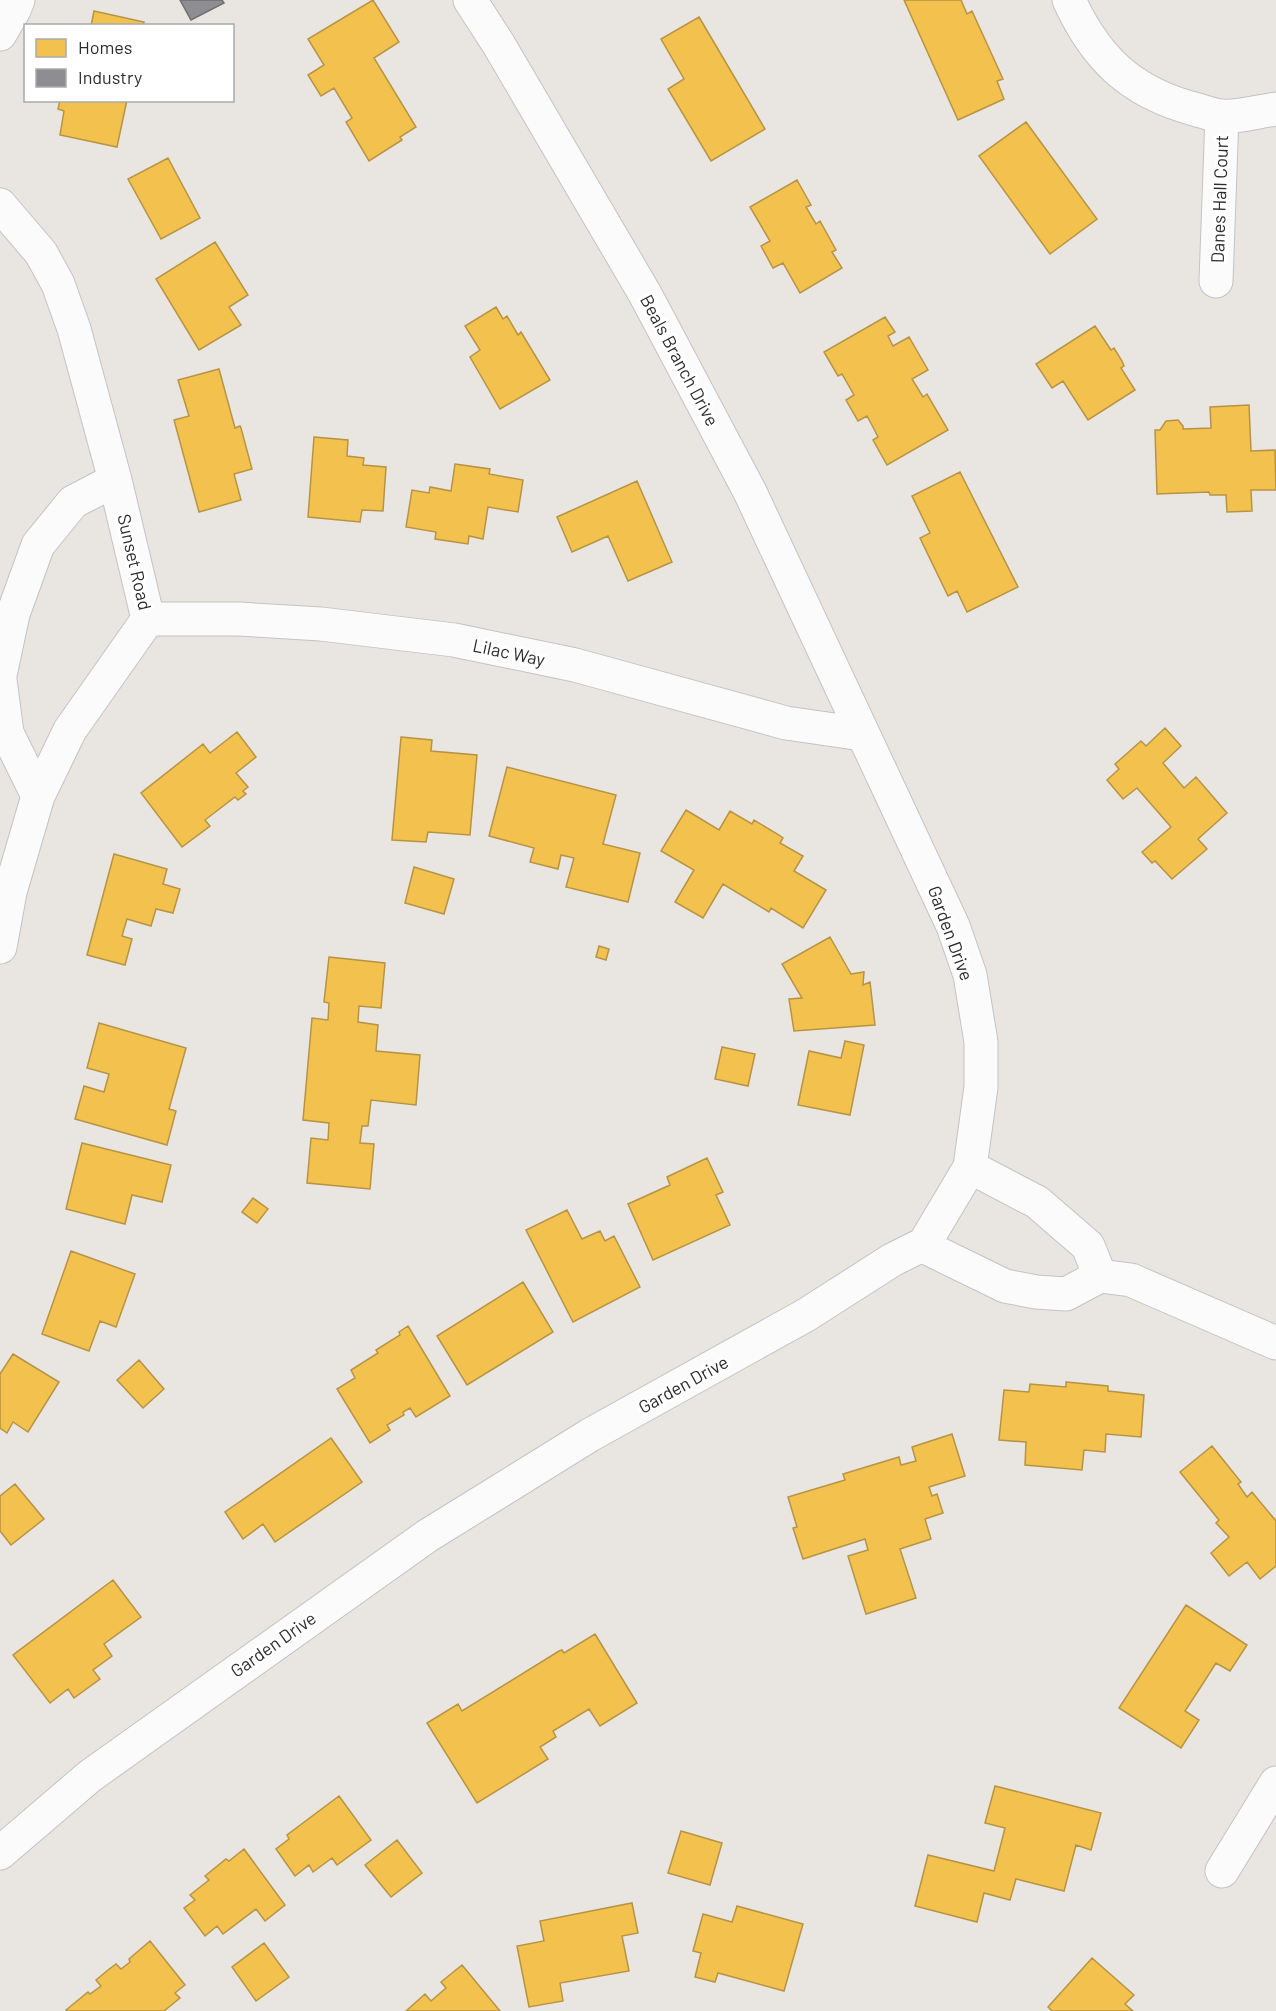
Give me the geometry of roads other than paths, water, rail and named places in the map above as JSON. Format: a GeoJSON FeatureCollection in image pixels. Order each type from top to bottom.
{"type":"FeatureCollection","features":[{"type":"Feature","properties":{"kind":"street"},"geometry":{"type":"LineString","coordinates":[[0,34],[18,0]]}},
{"type":"Feature","properties":{"kind":"street","name":"Beals Branch Drive"},"geometry":{"type":"LineString","coordinates":[[470,0],[499,45],[645,294],[750,492],[862,734]]}},
{"type":"Feature","properties":{"kind":"street"},"geometry":{"type":"LineString","coordinates":[[1069,0],[1089,39],[1107,61],[1138,86],[1169,102],[1221,116],[1276,109]]}},
{"type":"Feature","properties":{"kind":"street","name":"Danes Hall Court"},"geometry":{"type":"LineString","coordinates":[[1216,281],[1221,116]]}},
{"type":"Feature","properties":{"kind":"street","name":"Sunset Road"},"geometry":{"type":"LineString","coordinates":[[0,205],[41,253],[58,284],[74,329],[115,480],[148,619],[70,730],[38,796],[13,882],[0,947]]}},
{"type":"Feature","properties":{"kind":"street"},"geometry":{"type":"LineString","coordinates":[[0,675],[13,614],[38,545],[73,502],[115,480]]}},
{"type":"Feature","properties":{"kind":"street","name":"Lilac Way"},"geometry":{"type":"LineString","coordinates":[[148,619],[239,619],[321,624],[454,640],[575,665],[786,723],[862,734]]}},
{"type":"Feature","properties":{"kind":"street"},"geometry":{"type":"LineString","coordinates":[[0,680],[7,733],[38,796]]}},
{"type":"Feature","properties":{"kind":"street","name":"Garden Drive"},"geometry":{"type":"LineString","coordinates":[[0,1853],[90,1776],[427,1536],[590,1435],[806,1316],[892,1260],[924,1244],[923,1246],[970,1167],[981,1088],[981,1042],[970,975],[953,926],[862,734]]}},
{"type":"Feature","properties":{"kind":"street"},"geometry":{"type":"LineString","coordinates":[[970,1167],[1037,1202],[1088,1246],[1100,1276]]}},
{"type":"Feature","properties":{"kind":"street"},"geometry":{"type":"LineString","coordinates":[[923,1246],[1005,1286],[1036,1292],[1066,1294],[1100,1276],[1131,1280],[1276,1343]]}},
{"type":"Feature","properties":{"kind":"street"},"geometry":{"type":"LineString","coordinates":[[1222,1871],[1276,1783]]}}]}
